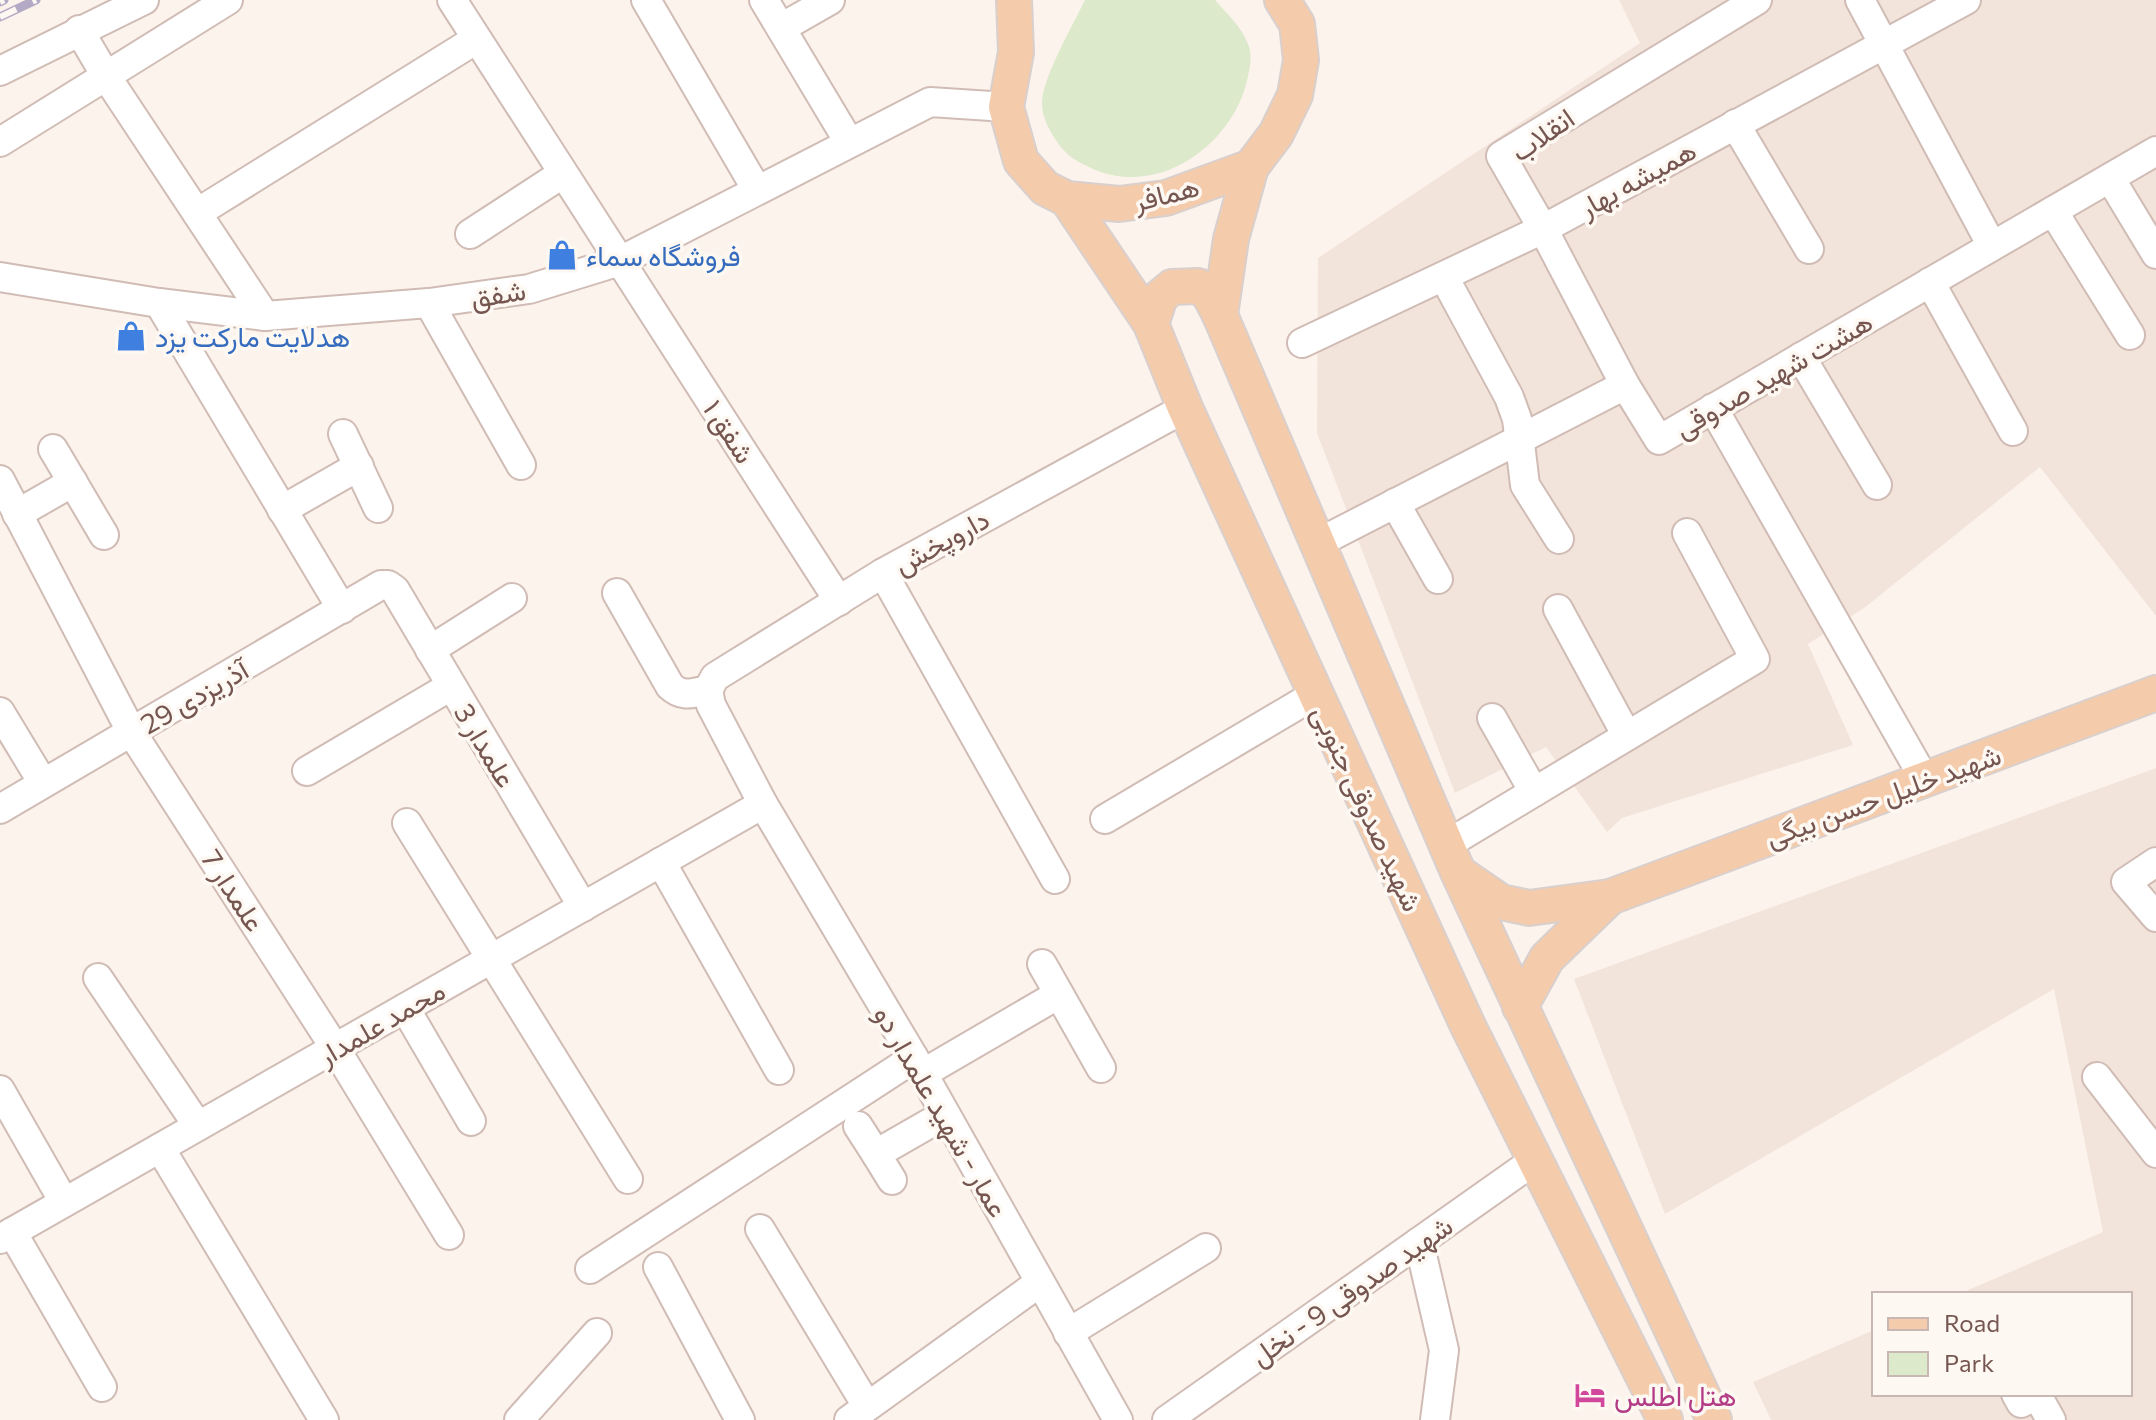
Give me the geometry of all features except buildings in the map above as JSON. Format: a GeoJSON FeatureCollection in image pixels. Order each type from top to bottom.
{"type":"FeatureCollection","features":[{"type":"Feature","properties":{"kind":"main road"},"geometry":{"type":"LineString","coordinates":[[1014,0],[1016,52]]}},
{"type":"Feature","properties":{"kind":"main road"},"geometry":{"type":"LineString","coordinates":[[1016,52],[1034,0]]}},
{"type":"Feature","properties":{"kind":"main road"},"geometry":{"type":"LineString","coordinates":[[1220,315],[1231,239],[1251,167],[1276,134],[1295,95],[1300,48],[1297,24],[1284,1]]}},
{"type":"Feature","properties":{"kind":"main road","name":"همافر"},"geometry":{"type":"LineString","coordinates":[[1016,52],[1006,107],[1021,161],[1045,188],[1067,199],[1119,204],[1166,198],[1251,167]]}},
{"type":"Feature","properties":{"kind":"main road","name":"شهید صدوقی جنوبی"},"geometry":{"type":"LineString","coordinates":[[1067,199],[1151,324],[1185,408],[1468,1026],[1665,1420]]}},
{"type":"Feature","properties":{"kind":"main road"},"geometry":{"type":"LineString","coordinates":[[1151,324],[1160,297],[1172,287],[1198,286],[1209,294],[1220,315]]}},
{"type":"Feature","properties":{"kind":"main road","name":"شهید صدوقی جنوبی"},"geometry":{"type":"LineString","coordinates":[[1220,315],[1452,859],[1714,1420]]}},
{"type":"Feature","properties":{"kind":"main road","name":"شهید خلیل حسن بیگی"},"geometry":{"type":"LineString","coordinates":[[1610,897],[2156,693]]}},
{"type":"Feature","properties":{"kind":"main road"},"geometry":{"type":"LineString","coordinates":[[1452,859],[1501,902],[1529,908],[1610,897]]}},
{"type":"Feature","properties":{"kind":"main road"},"geometry":{"type":"LineString","coordinates":[[1520,1007],[1547,958],[1610,897]]}},
{"type":"Feature","properties":{"kind":"street"},"geometry":{"type":"LineString","coordinates":[[0,71],[144,0]]}},
{"type":"Feature","properties":{"kind":"street"},"geometry":{"type":"LineString","coordinates":[[0,142],[228,0]]}},
{"type":"Feature","properties":{"kind":"street","name":"شفق ۱"},"geometry":{"type":"LineString","coordinates":[[452,0],[839,601]]}},
{"type":"Feature","properties":{"kind":"street"},"geometry":{"type":"LineString","coordinates":[[764,0],[849,142]]}},
{"type":"Feature","properties":{"kind":"street"},"geometry":{"type":"LineString","coordinates":[[781,28],[830,0]]}},
{"type":"Feature","properties":{"kind":"street","name":"انقلاب"},"geometry":{"type":"LineString","coordinates":[[1625,385],[1501,156],[1757,0]]}},
{"type":"Feature","properties":{"kind":"street"},"geometry":{"type":"LineString","coordinates":[[1860,0],[1992,246],[2156,151]]}},
{"type":"Feature","properties":{"kind":"street","name":"همیشه بهار"},"geometry":{"type":"LineString","coordinates":[[1302,343],[1543,229],[1966,0]]}},
{"type":"Feature","properties":{"kind":"street"},"geometry":{"type":"LineString","coordinates":[[657,4],[757,190]]}},
{"type":"Feature","properties":{"kind":"street"},"geometry":{"type":"LineString","coordinates":[[79,30],[106,76],[265,316]]}},
{"type":"Feature","properties":{"kind":"street"},"geometry":{"type":"LineString","coordinates":[[197,213],[475,40]]}},
{"type":"Feature","properties":{"kind":"street","name":"شفق"},"geometry":{"type":"LineString","coordinates":[[0,277],[159,303],[265,316],[429,303],[529,289],[620,261],[930,102],[1006,107]]}},
{"type":"Feature","properties":{"kind":"street"},"geometry":{"type":"LineString","coordinates":[[1735,124],[1809,249]]}},
{"type":"Feature","properties":{"kind":"street"},"geometry":{"type":"LineString","coordinates":[[470,234],[562,174]]}},
{"type":"Feature","properties":{"kind":"street"},"geometry":{"type":"LineString","coordinates":[[2110,178],[2156,254]]}},
{"type":"Feature","properties":{"kind":"street"},"geometry":{"type":"LineString","coordinates":[[2053,211],[2130,335]]}},
{"type":"Feature","properties":{"kind":"street","name":"هشت شهید صدوقی"},"geometry":{"type":"LineString","coordinates":[[1625,385],[1659,440],[1992,246]]}},
{"type":"Feature","properties":{"kind":"street"},"geometry":{"type":"LineString","coordinates":[[1444,277],[1509,397],[1517,419],[1525,485],[1559,539]]}},
{"type":"Feature","properties":{"kind":"street"},"geometry":{"type":"LineString","coordinates":[[1930,282],[2013,431]]}},
{"type":"Feature","properties":{"kind":"street"},"geometry":{"type":"LineString","coordinates":[[159,303],[342,609]]}},
{"type":"Feature","properties":{"kind":"street"},"geometry":{"type":"LineString","coordinates":[[429,303],[521,465]]}},
{"type":"Feature","properties":{"kind":"street"},"geometry":{"type":"LineString","coordinates":[[1801,357],[1877,485]]}},
{"type":"Feature","properties":{"kind":"street"},"geometry":{"type":"LineString","coordinates":[[1318,543],[1625,385]]}},
{"type":"Feature","properties":{"kind":"street","name":"داروپخش"},"geometry":{"type":"LineString","coordinates":[[708,690],[715,677],[883,573],[1185,408]]}},
{"type":"Feature","properties":{"kind":"street"},"geometry":{"type":"LineString","coordinates":[[1713,408],[1925,780]]}},
{"type":"Feature","properties":{"kind":"street"},"geometry":{"type":"LineString","coordinates":[[343,434],[378,508]]}},
{"type":"Feature","properties":{"kind":"street"},"geometry":{"type":"LineString","coordinates":[[53,449],[104,535]]}},
{"type":"Feature","properties":{"kind":"street"},"geometry":{"type":"LineString","coordinates":[[282,510],[359,466]]}},
{"type":"Feature","properties":{"kind":"street","name":"علمدار 7"},"geometry":{"type":"LineString","coordinates":[[0,480],[132,733],[335,1048],[449,1235]]}},
{"type":"Feature","properties":{"kind":"street"},"geometry":{"type":"LineString","coordinates":[[17,514],[73,482]]}},
{"type":"Feature","properties":{"kind":"street"},"geometry":{"type":"LineString","coordinates":[[1395,503],[1438,579]]}},
{"type":"Feature","properties":{"kind":"street"},"geometry":{"type":"LineString","coordinates":[[1452,859],[1534,792],[1755,659],[1687,533]]}},
{"type":"Feature","properties":{"kind":"street"},"geometry":{"type":"LineString","coordinates":[[883,573],[1055,879]]}},
{"type":"Feature","properties":{"kind":"street","name":"آذریزدی 29"},"geometry":{"type":"LineString","coordinates":[[0,809],[381,585],[388,585]]}},
{"type":"Feature","properties":{"kind":"street","name":"علمدار 3"},"geometry":{"type":"LineString","coordinates":[[388,585],[395,590],[583,907]]}},
{"type":"Feature","properties":{"kind":"street"},"geometry":{"type":"LineString","coordinates":[[617,593],[670,686],[685,695],[708,690]]}},
{"type":"Feature","properties":{"kind":"street"},"geometry":{"type":"LineString","coordinates":[[430,650],[512,598]]}},
{"type":"Feature","properties":{"kind":"street"},"geometry":{"type":"LineString","coordinates":[[1558,609],[1627,736]]}},
{"type":"Feature","properties":{"kind":"street"},"geometry":{"type":"LineString","coordinates":[[307,771],[451,686]]}},
{"type":"Feature","properties":{"kind":"street","name":"عمار - شهید علمدار دو"},"geometry":{"type":"LineString","coordinates":[[708,690],[711,705],[763,804],[918,1066],[1118,1420]]}},
{"type":"Feature","properties":{"kind":"street"},"geometry":{"type":"LineString","coordinates":[[1105,819],[1316,694]]}},
{"type":"Feature","properties":{"kind":"street"},"geometry":{"type":"LineString","coordinates":[[0,712],[43,783]]}},
{"type":"Feature","properties":{"kind":"street"},"geometry":{"type":"LineString","coordinates":[[1492,718],[1534,792]]}},
{"type":"Feature","properties":{"kind":"street","name":"محمد علمدار"},"geometry":{"type":"LineString","coordinates":[[6,1235],[763,804]]}},
{"type":"Feature","properties":{"kind":"street"},"geometry":{"type":"LineString","coordinates":[[407,823],[628,1179]]}},
{"type":"Feature","properties":{"kind":"street"},"geometry":{"type":"LineString","coordinates":[[661,862],[779,1070]]}},
{"type":"Feature","properties":{"kind":"street"},"geometry":{"type":"LineString","coordinates":[[2156,862],[2126,882],[2156,917]]}},
{"type":"Feature","properties":{"kind":"street"},"geometry":{"type":"LineString","coordinates":[[1042,964],[1101,1068]]}},
{"type":"Feature","properties":{"kind":"street"},"geometry":{"type":"LineString","coordinates":[[98,978],[198,1126]]}},
{"type":"Feature","properties":{"kind":"street"},"geometry":{"type":"LineString","coordinates":[[590,1269],[918,1066],[1059,994]]}},
{"type":"Feature","properties":{"kind":"street"},"geometry":{"type":"LineString","coordinates":[[405,1008],[471,1121]]}},
{"type":"Feature","properties":{"kind":"street"},"geometry":{"type":"LineString","coordinates":[[2097,1077],[2156,1153]]}},
{"type":"Feature","properties":{"kind":"street"},"geometry":{"type":"LineString","coordinates":[[0,1090],[64,1202]]}},
{"type":"Feature","properties":{"kind":"street"},"geometry":{"type":"LineString","coordinates":[[876,1154],[944,1115]]}},
{"type":"Feature","properties":{"kind":"street"},"geometry":{"type":"LineString","coordinates":[[858,1126],[892,1180]]}},
{"type":"Feature","properties":{"kind":"street"},"geometry":{"type":"LineString","coordinates":[[160,1148],[324,1420]]}},
{"type":"Feature","properties":{"kind":"street","name":"شهید صدوقی 9 - نخل"},"geometry":{"type":"LineString","coordinates":[[1167,1420],[1535,1160]]}},
{"type":"Feature","properties":{"kind":"street"},"geometry":{"type":"LineString","coordinates":[[760,1229],[858,1413],[1039,1283]]}},
{"type":"Feature","properties":{"kind":"street"},"geometry":{"type":"LineString","coordinates":[[6,1235],[102,1387]]}},
{"type":"Feature","properties":{"kind":"street"},"geometry":{"type":"LineString","coordinates":[[1419,1242],[1444,1350],[1435,1420]]}},
{"type":"Feature","properties":{"kind":"street"},"geometry":{"type":"LineString","coordinates":[[1068,1333],[1206,1248]]}},
{"type":"Feature","properties":{"kind":"street"},"geometry":{"type":"LineString","coordinates":[[658,1267],[740,1420]]}},
{"type":"Feature","properties":{"kind":"street"},"geometry":{"type":"LineString","coordinates":[[529,1416],[597,1333]]}},
{"type":"Feature","properties":{"kind":"street"},"geometry":{"type":"LineString","coordinates":[[2017,1396],[2021,1403],[2035,1396]]}},
{"type":"Feature","properties":{"kind":"street"},"geometry":{"type":"LineString","coordinates":[[2038,1396],[2051,1420]]}},
{"type":"Feature","properties":{"kind":"shaded area"},"geometry":{"type":"Polygon","coordinates":[[[1619,0],[2156,0],[2156,616],[2040,467],[1864,608],[1808,644],[1853,745],[1622,818],[1607,832],[1546,747],[1455,793],[1317,433],[1318,258],[1640,43],[1619,0]]]}},
{"type":"Feature","properties":{"kind":"shaded area"},"geometry":{"type":"Polygon","coordinates":[[[2156,768],[2156,1420],[1771,1420],[1753,1382],[1872,1331],[1872,1396],[2132,1396],[2132,1292],[1964,1292],[2103,1232],[2054,989],[1665,1214],[1574,979],[2156,768]]]}},
{"type":"Feature","properties":{"kind":"green space"},"geometry":{"type":"Polygon","coordinates":[[[1085,0],[1215,0],[1238,26],[1250,49],[1246,86],[1234,113],[1220,133],[1182,164],[1160,173],[1136,177],[1113,175],[1073,158],[1050,131],[1042,107],[1044,90],[1053,64],[1085,0]]]}},
{"type":"Feature","properties":{"kind":"railway"},"geometry":{"type":"LineString","coordinates":[[0,2],[4,0]]}},
{"type":"Feature","properties":{"kind":"railway"},"geometry":{"type":"LineString","coordinates":[[0,17],[36,0]]}},
{"type":"Feature","properties":{"kind":"place","name":"فروشگاه سماء"},"geometry":{"type":"Point","coordinates":[562,255]}},
{"type":"Feature","properties":{"kind":"place","name":"هدلایت مارکت یزد"},"geometry":{"type":"Point","coordinates":[131,336]}},
{"type":"Feature","properties":{"kind":"place","name":"هتل اطلس"},"geometry":{"type":"Point","coordinates":[1590,1395]}}]}
